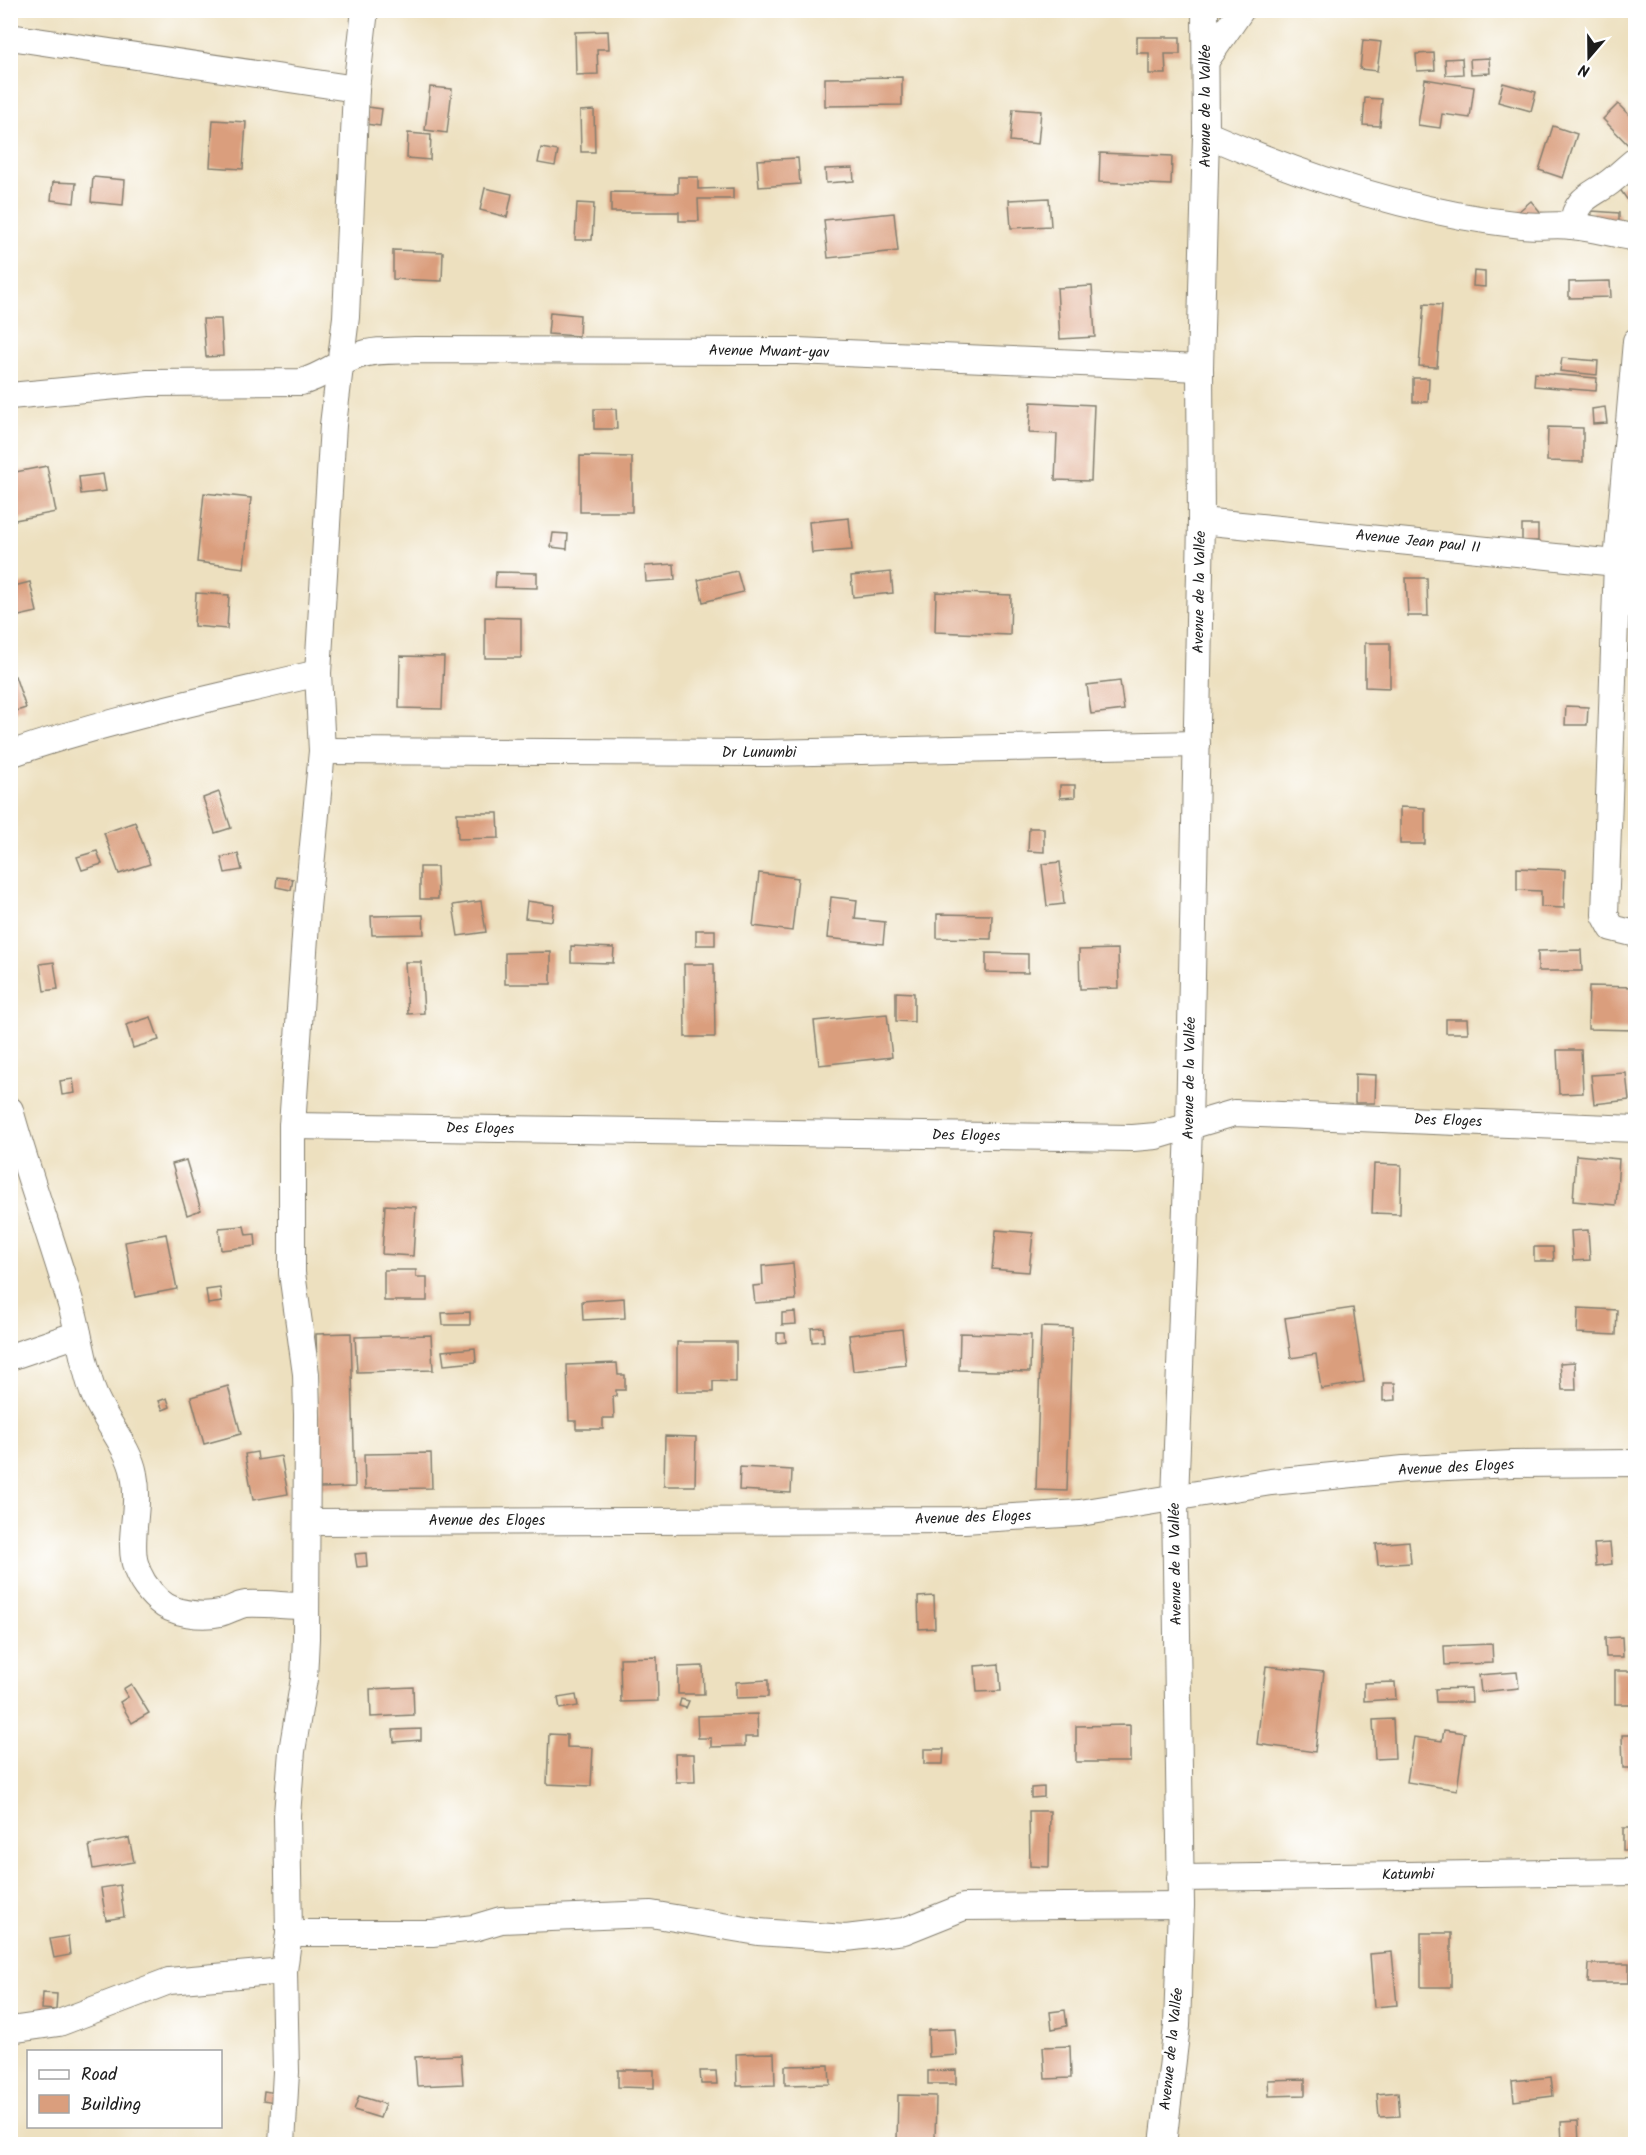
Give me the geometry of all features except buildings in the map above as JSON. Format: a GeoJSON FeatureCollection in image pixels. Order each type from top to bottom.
{"type":"FeatureCollection","features":[{"type":"Feature","properties":{"kind":"street"},"geometry":{"type":"LineString","coordinates":[[282,2145],[286,2072],[285,1971],[289,1932],[287,1815],[292,1751],[304,1679],[307,1522],[306,1374],[292,1273],[292,1126],[307,908],[322,751],[318,673],[333,436],[342,365],[356,89],[365,10]]}},
{"type":"Feature","properties":{"kind":"street","name":"Avenue de la Vallée"},"geometry":{"type":"LineString","coordinates":[[1163,2145],[1177,2026],[1181,1905],[1175,1499],[1189,1128],[1197,744],[1201,521],[1200,368],[1207,59],[1205,10]]}},
{"type":"Feature","properties":{"kind":"street"},"geometry":{"type":"LineString","coordinates":[[1207,59],[1241,10]]}},
{"type":"Feature","properties":{"kind":"street"},"geometry":{"type":"LineString","coordinates":[[10,37],[356,89]]}},
{"type":"Feature","properties":{"kind":"street"},"geometry":{"type":"LineString","coordinates":[[1206,134],[1262,159],[1344,187],[1436,210],[1523,225],[1572,226],[1635,238]]}},
{"type":"Feature","properties":{"kind":"street"},"geometry":{"type":"LineString","coordinates":[[1572,226],[1574,212],[1584,197],[1609,183],[1635,160]]}},
{"type":"Feature","properties":{"kind":"street"},"geometry":{"type":"LineString","coordinates":[[1635,341],[1626,564],[1605,915],[1612,928],[1635,934]]}},
{"type":"Feature","properties":{"kind":"street","name":"Avenue Mwant-yav"},"geometry":{"type":"LineString","coordinates":[[10,396],[148,383],[301,382],[315,379],[355,356],[366,353],[463,350],[797,351],[1200,368]]}},
{"type":"Feature","properties":{"kind":"street","name":"Avenue Jean paul II"},"geometry":{"type":"LineString","coordinates":[[1201,521],[1626,564]]}},
{"type":"Feature","properties":{"kind":"street"},"geometry":{"type":"LineString","coordinates":[[10,754],[131,719],[318,673]]}},
{"type":"Feature","properties":{"kind":"street","name":"Dr Lunumbi"},"geometry":{"type":"LineString","coordinates":[[322,751],[767,753],[1197,744]]}},
{"type":"Feature","properties":{"kind":"street"},"geometry":{"type":"LineString","coordinates":[[10,1110],[26,1171],[71,1303],[93,1392],[134,1472],[138,1503],[132,1528],[132,1553],[141,1578],[160,1602],[174,1610],[194,1614],[220,1613],[244,1605],[305,1606]]}},
{"type":"Feature","properties":{"kind":"street","name":"Des Eloges"},"geometry":{"type":"LineString","coordinates":[[292,1126],[1133,1138],[1189,1128],[1234,1113],[1635,1129]]}},
{"type":"Feature","properties":{"kind":"street"},"geometry":{"type":"LineString","coordinates":[[10,1357],[78,1334]]}},
{"type":"Feature","properties":{"kind":"street","name":"Avenue des Eloges"},"geometry":{"type":"LineString","coordinates":[[307,1522],[964,1520],[1080,1513],[1271,1482],[1404,1470],[1512,1464],[1635,1463]]}},
{"type":"Feature","properties":{"kind":"street","name":"Katumbi"},"geometry":{"type":"LineString","coordinates":[[1180,1878],[1635,1872]]}},
{"type":"Feature","properties":{"kind":"street"},"geometry":{"type":"LineString","coordinates":[[289,1932],[432,1933],[474,1928],[501,1920],[651,1914],[758,1932],[846,1938],[904,1931],[964,1907],[1181,1905]]}},
{"type":"Feature","properties":{"kind":"street"},"geometry":{"type":"LineString","coordinates":[[10,2030],[59,2023],[169,1981],[285,1971]]}}]}
